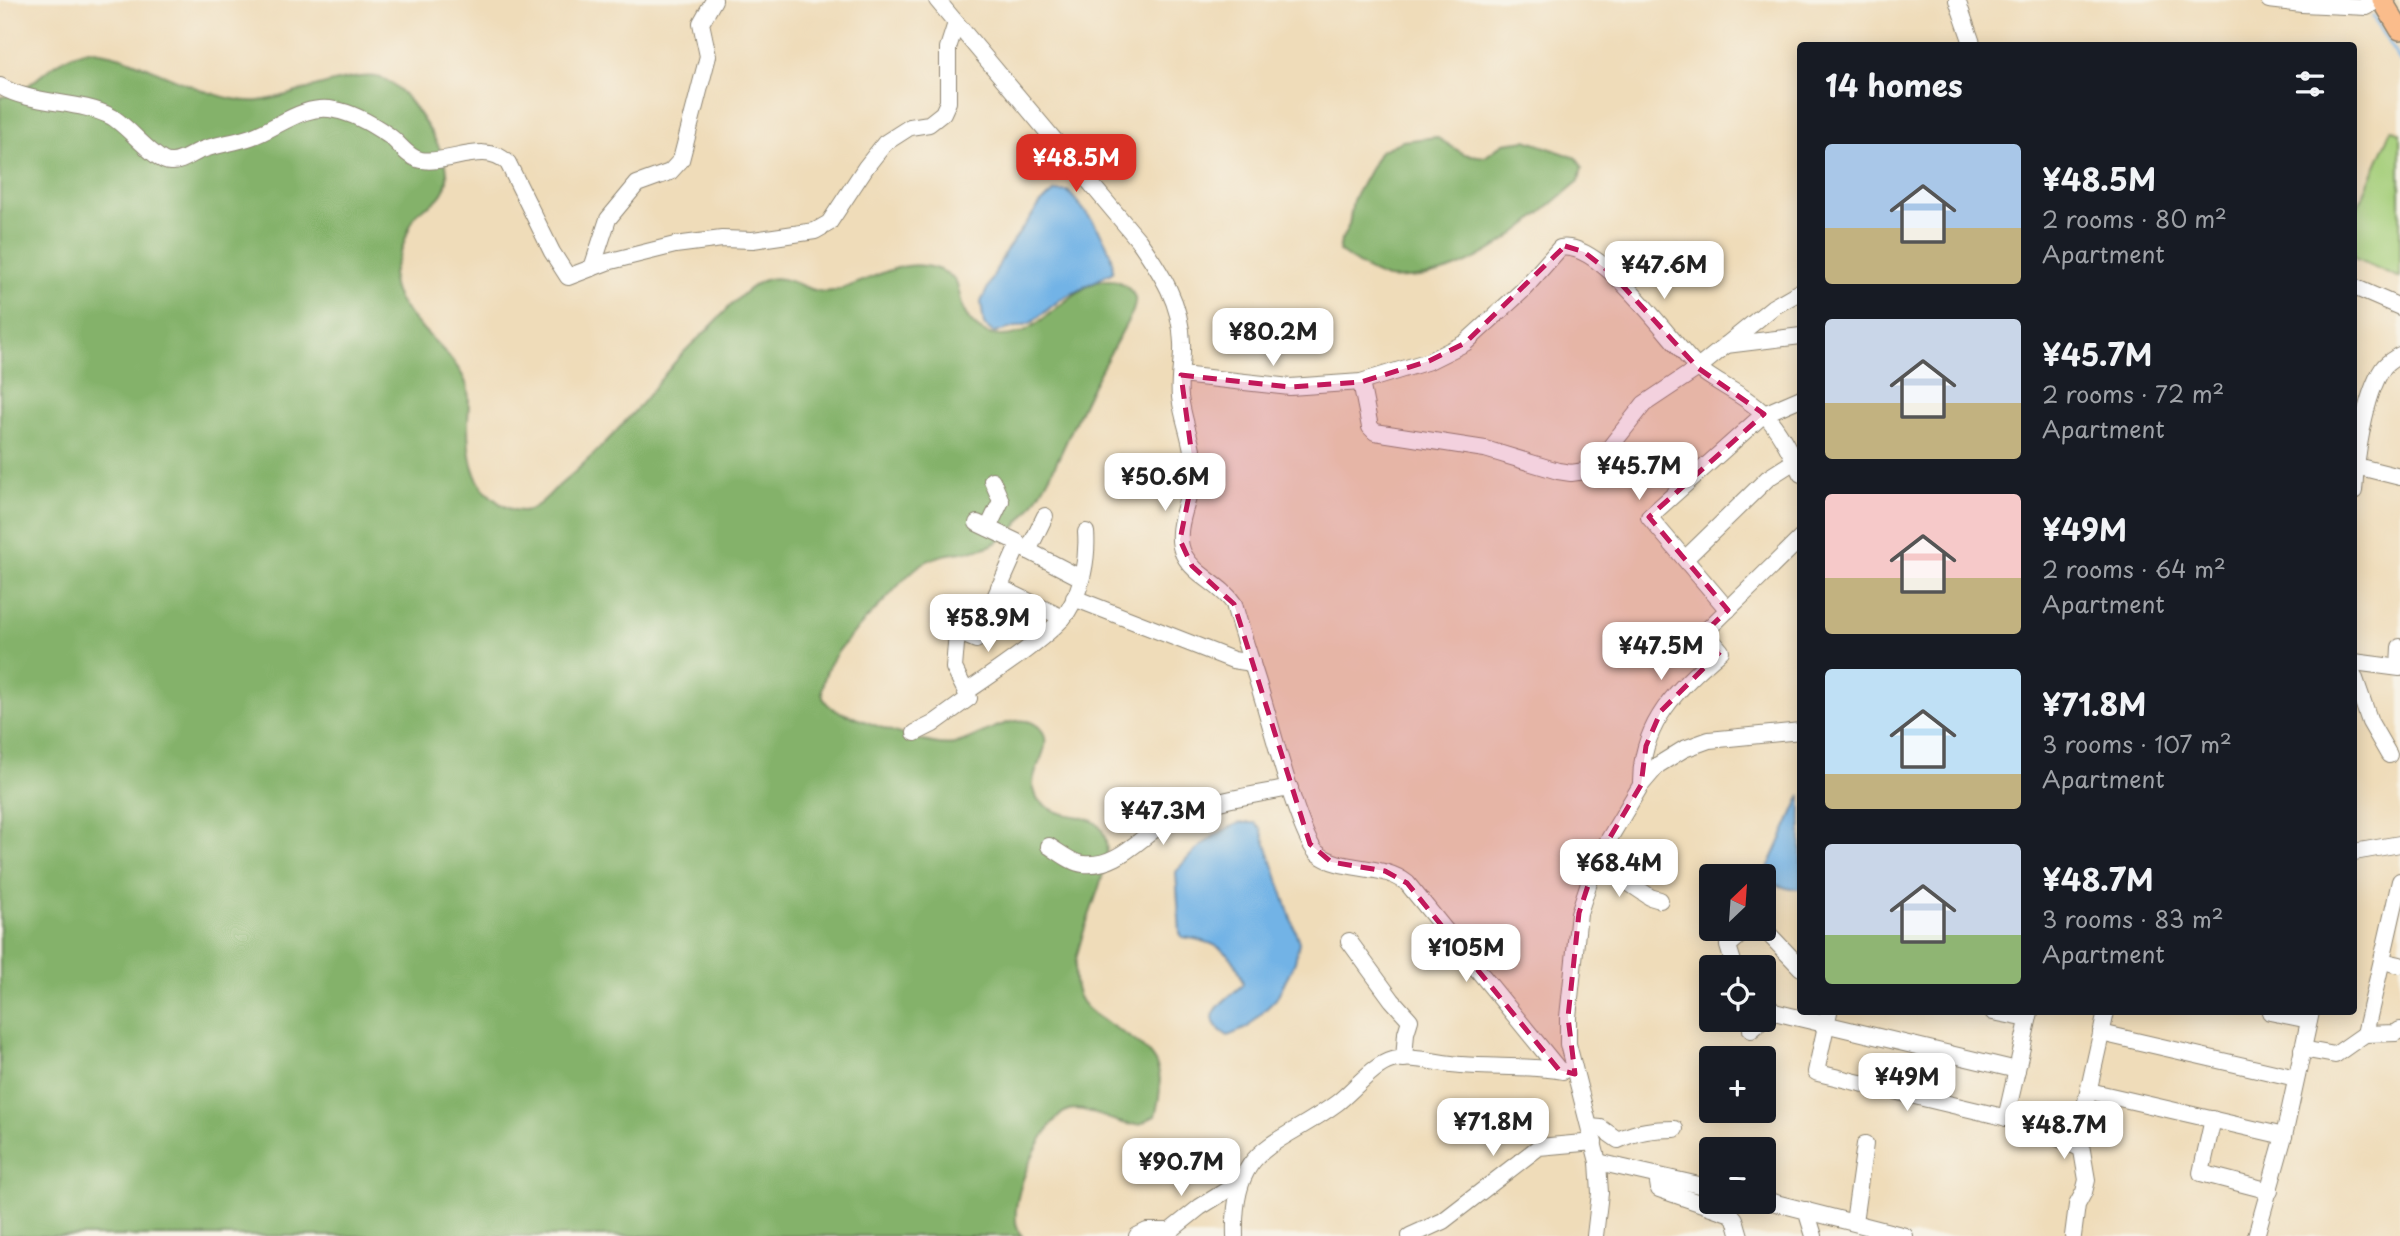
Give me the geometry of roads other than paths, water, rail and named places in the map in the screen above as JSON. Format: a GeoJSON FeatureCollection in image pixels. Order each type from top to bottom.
{"type":"FeatureCollection","features":[{"type":"Feature","properties":{"kind":"main road"},"geometry":{"type":"LineString","coordinates":[[2380,0],[2400,30]]}},
{"type":"Feature","properties":{"kind":"street"},"geometry":{"type":"LineString","coordinates":[[592,268],[608,219],[629,193],[637,184],[670,172],[681,160],[708,56],[701,23],[714,0]]}},
{"type":"Feature","properties":{"kind":"street"},"geometry":{"type":"LineString","coordinates":[[937,0],[1139,241],[1163,275],[1180,316],[1180,396],[1194,471],[1180,540],[1183,554],[1192,566],[1227,594],[1234,604],[1290,788],[1310,844],[1317,853],[1331,862],[1385,870],[1396,874],[1407,883],[1567,1072],[1592,1134],[1598,1162],[1600,1193],[1595,1236]]}},
{"type":"Feature","properties":{"kind":"street"},"geometry":{"type":"LineString","coordinates":[[1957,0],[1972,42]]}},
{"type":"Feature","properties":{"kind":"street"},"geometry":{"type":"LineString","coordinates":[[2269,0],[2367,7],[2380,0]]}},
{"type":"Feature","properties":{"kind":"street"},"geometry":{"type":"LineString","coordinates":[[0,86],[40,100],[93,109],[113,118],[137,136],[158,158],[167,162],[176,162],[201,150],[252,137],[283,120],[311,111],[333,109],[360,118],[390,136],[411,156],[422,160],[491,154],[502,157],[508,163],[552,253],[568,277],[675,245],[722,239],[753,240],[815,230],[830,223],[885,143],[910,127],[929,124],[943,113],[948,102],[948,48],[956,23]]}},
{"type":"Feature","properties":{"kind":"street"},"geometry":{"type":"LineString","coordinates":[[1181,374],[1290,387],[1361,382],[1429,361],[1465,343],[1522,291],[1560,247],[1565,246],[1584,252],[1611,273],[1643,304],[1698,368],[1764,414],[1797,462]]}},
{"type":"Feature","properties":{"kind":"street"},"geometry":{"type":"LineString","coordinates":[[2357,288],[2400,307]]}},
{"type":"Feature","properties":{"kind":"street"},"geometry":{"type":"LineString","coordinates":[[1361,382],[1370,427],[1375,432],[1485,449],[1571,473],[1585,471],[1618,438],[1644,404],[1698,368],[1773,307],[1797,293]]}},
{"type":"Feature","properties":{"kind":"street"},"geometry":{"type":"LineString","coordinates":[[1726,345],[1797,336]]}},
{"type":"Feature","properties":{"kind":"street"},"geometry":{"type":"LineString","coordinates":[[2357,437],[2378,379],[2388,362],[2400,355]]}},
{"type":"Feature","properties":{"kind":"street"},"geometry":{"type":"LineString","coordinates":[[1728,610],[1650,517],[1764,414],[1797,400]]}},
{"type":"Feature","properties":{"kind":"street"},"geometry":{"type":"LineString","coordinates":[[1685,559],[1768,478],[1797,464]]}},
{"type":"Feature","properties":{"kind":"street"},"geometry":{"type":"LineString","coordinates":[[2357,466],[2400,477]]}},
{"type":"Feature","properties":{"kind":"street"},"geometry":{"type":"LineString","coordinates":[[992,480],[1001,501],[983,526],[1081,578]]}},
{"type":"Feature","properties":{"kind":"street"},"geometry":{"type":"LineString","coordinates":[[915,733],[953,712],[969,698],[954,668],[957,632],[975,640],[999,587],[1045,516]]}},
{"type":"Feature","properties":{"kind":"street"},"geometry":{"type":"LineString","coordinates":[[966,692],[1063,618],[1081,578],[1087,549],[1086,533]]}},
{"type":"Feature","properties":{"kind":"street"},"geometry":{"type":"LineString","coordinates":[[1641,785],[1646,746],[1661,711],[1682,685],[1721,651],[1705,632],[1797,542]]}},
{"type":"Feature","properties":{"kind":"street"},"geometry":{"type":"LineString","coordinates":[[999,587],[1063,618]]}},
{"type":"Feature","properties":{"kind":"street"},"geometry":{"type":"LineString","coordinates":[[1074,598],[1233,660],[1252,663]]}},
{"type":"Feature","properties":{"kind":"street"},"geometry":{"type":"LineString","coordinates":[[2357,662],[2399,668],[2400,647]]}},
{"type":"Feature","properties":{"kind":"street"},"geometry":{"type":"LineString","coordinates":[[2357,685],[2370,722],[2389,755]]}},
{"type":"Feature","properties":{"kind":"street"},"geometry":{"type":"LineString","coordinates":[[1567,1072],[1579,913],[1596,861],[1641,785],[1658,765],[1684,749],[1709,740],[1797,731]]}},
{"type":"Feature","properties":{"kind":"street"},"geometry":{"type":"LineString","coordinates":[[1049,846],[1083,864],[1104,861],[1119,856],[1169,821],[1217,802],[1290,788]]}},
{"type":"Feature","properties":{"kind":"street"},"geometry":{"type":"LineString","coordinates":[[2357,851],[2400,844]]}},
{"type":"Feature","properties":{"kind":"street"},"geometry":{"type":"LineString","coordinates":[[1596,861],[1650,897],[1660,900]]}},
{"type":"Feature","properties":{"kind":"street"},"geometry":{"type":"LineString","coordinates":[[2365,1034],[2400,881]]}},
{"type":"Feature","properties":{"kind":"street"},"geometry":{"type":"LineString","coordinates":[[1349,941],[1410,1020],[1404,1059]]}},
{"type":"Feature","properties":{"kind":"street"},"geometry":{"type":"LineString","coordinates":[[1776,942],[1797,964]]}},
{"type":"Feature","properties":{"kind":"street"},"geometry":{"type":"LineString","coordinates":[[2382,961],[2400,965]]}},
{"type":"Feature","properties":{"kind":"street"},"geometry":{"type":"LineString","coordinates":[[2006,1118],[2029,1015]]}},
{"type":"Feature","properties":{"kind":"street"},"geometry":{"type":"LineString","coordinates":[[2073,1236],[2075,1216],[2087,1180],[2079,1133],[2105,1015]]}},
{"type":"Feature","properties":{"kind":"street"},"geometry":{"type":"LineString","coordinates":[[2256,1236],[2284,1136],[2310,1016]]}},
{"type":"Feature","properties":{"kind":"street"},"geometry":{"type":"LineString","coordinates":[[1776,1017],[1828,1018],[2017,1070]]}},
{"type":"Feature","properties":{"kind":"street"},"geometry":{"type":"LineString","coordinates":[[1828,1018],[1816,1072],[2020,1121],[2080,1148]]}},
{"type":"Feature","properties":{"kind":"street"},"geometry":{"type":"LineString","coordinates":[[2302,1049],[2335,1055],[2365,1034],[2396,1033],[2400,1030]]}},
{"type":"Feature","properties":{"kind":"street"},"geometry":{"type":"LineString","coordinates":[[2101,1033],[2296,1078]]}},
{"type":"Feature","properties":{"kind":"street"},"geometry":{"type":"LineString","coordinates":[[1235,1236],[1234,1218],[1244,1171],[1263,1149],[1337,1103],[1384,1063],[1404,1059],[1567,1072]]}},
{"type":"Feature","properties":{"kind":"street"},"geometry":{"type":"LineString","coordinates":[[2089,1091],[2284,1136]]}},
{"type":"Feature","properties":{"kind":"street"},"geometry":{"type":"LineString","coordinates":[[2213,1119],[2201,1173],[2270,1191]]}},
{"type":"Feature","properties":{"kind":"street"},"geometry":{"type":"LineString","coordinates":[[1410,1236],[1443,1221],[1539,1147],[1592,1134],[1601,1128],[1618,1140],[1632,1133],[1651,1129],[1675,1129]]}},
{"type":"Feature","properties":{"kind":"street"},"geometry":{"type":"LineString","coordinates":[[1854,1222],[1865,1144]]}},
{"type":"Feature","properties":{"kind":"street"},"geometry":{"type":"LineString","coordinates":[[1598,1162],[1699,1185]]}},
{"type":"Feature","properties":{"kind":"street"},"geometry":{"type":"LineString","coordinates":[[1657,1176],[1659,1189],[1731,1214],[1740,1236]]}},
{"type":"Feature","properties":{"kind":"street"},"geometry":{"type":"LineString","coordinates":[[1137,1236],[1147,1231],[1170,1231],[1200,1207],[1240,1182]]}},
{"type":"Feature","properties":{"kind":"street"},"geometry":{"type":"LineString","coordinates":[[1776,1203],[1905,1236]]}},
{"type":"Feature","properties":{"kind":"street"},"geometry":{"type":"LineString","coordinates":[[1806,1210],[1814,1236]]}},
{"type":"Feature","properties":{"kind":"water"},"geometry":{"type":"Polygon","coordinates":[[[1055,191],[1068,191],[1091,218],[1109,249],[1113,272],[1061,299],[1031,323],[994,333],[984,325],[981,302],[1005,252],[1041,203],[1055,191]]]}},
{"type":"Feature","properties":{"kind":"water"},"geometry":{"type":"Polygon","coordinates":[[[1797,804],[1797,889],[1776,885],[1776,864],[1770,864],[1797,804]]]}},
{"type":"Feature","properties":{"kind":"water"},"geometry":{"type":"Polygon","coordinates":[[[1240,823],[1255,823],[1261,829],[1299,942],[1295,962],[1276,999],[1247,1028],[1228,1036],[1218,1028],[1214,1015],[1222,1002],[1243,984],[1240,973],[1229,956],[1214,945],[1182,937],[1176,872],[1205,843],[1240,823]]]}},
{"type":"Feature","properties":{"kind":"waterway"},"geometry":{"type":"LineString","coordinates":[[2373,17],[2400,61]]}}]}
